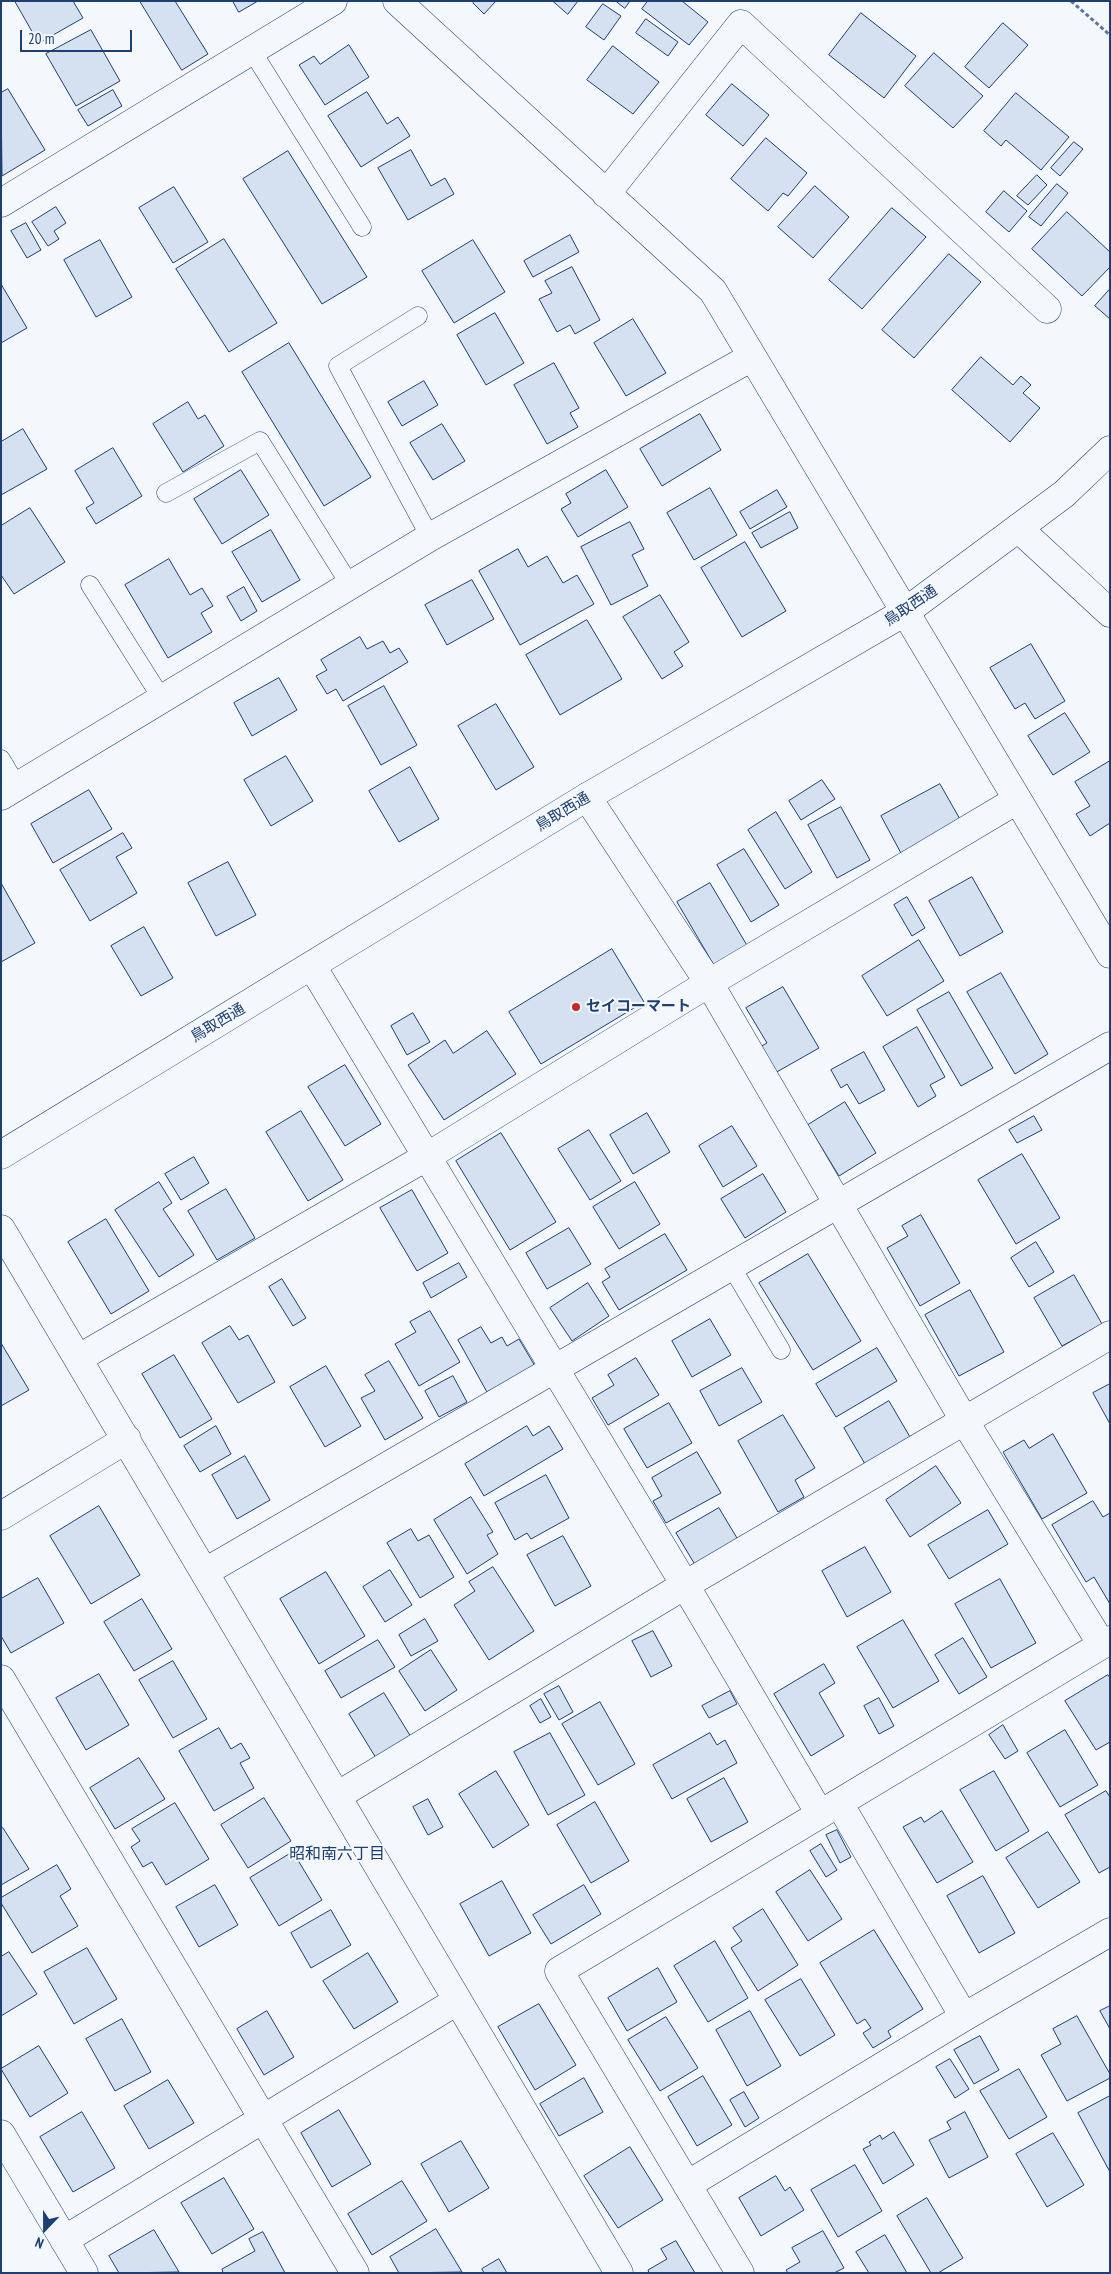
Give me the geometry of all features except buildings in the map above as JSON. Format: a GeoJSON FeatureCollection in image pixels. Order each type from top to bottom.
{"type":"FeatureCollection","features":[{"type":"Feature","properties":{"kind":"street"},"geometry":{"type":"LineString","coordinates":[[1,202],[333,1]]}},
{"type":"Feature","properties":{"kind":"street"},"geometry":{"type":"LineString","coordinates":[[397,1],[713,291],[1110,954]]}},
{"type":"Feature","properties":{"kind":"street"},"geometry":{"type":"LineString","coordinates":[[606,194],[741,24],[1048,309]]}},
{"type":"Feature","properties":{"kind":"street"},"geometry":{"type":"LineString","coordinates":[[9,791],[430,537],[752,357]]}},
{"type":"Feature","properties":{"kind":"street","name":"鳥取西通"},"geometry":{"type":"LineString","coordinates":[[1,1155],[587,797],[905,612],[1064,494],[1110,450]]}},
{"type":"Feature","properties":{"kind":"street"},"geometry":{"type":"LineString","coordinates":[[1018,528],[1110,612]]}},
{"type":"Feature","properties":{"kind":"street"},"geometry":{"type":"LineString","coordinates":[[587,797],[709,983],[964,1420],[1106,1643],[559,1971],[740,2273]]}},
{"type":"Feature","properties":{"kind":"street"},"geometry":{"type":"LineString","coordinates":[[79,1358],[428,1156],[709,983],[1017,800]]}},
{"type":"Feature","properties":{"kind":"street"},"geometry":{"type":"LineString","coordinates":[[312,966],[685,1585],[964,2017]]}},
{"type":"Feature","properties":{"kind":"street"},"geometry":{"type":"LineString","coordinates":[[205,1572],[1110,1046]]}},
{"type":"Feature","properties":{"kind":"street"},"geometry":{"type":"LineString","coordinates":[[1,1229],[79,1358],[456,2001],[619,2273]]}},
{"type":"Feature","properties":{"kind":"street"},"geometry":{"type":"LineString","coordinates":[[337,1796],[685,1585],[1110,1335]]}},
{"type":"Feature","properties":{"kind":"street"},"geometry":{"type":"LineString","coordinates":[[1,1516],[126,1439]]}},
{"type":"Feature","properties":{"kind":"street"},"geometry":{"type":"LineString","coordinates":[[1,1679],[355,2273]]}},
{"type":"Feature","properties":{"kind":"street"},"geometry":{"type":"LineString","coordinates":[[687,2185],[964,2017],[1110,1932]]}},
{"type":"Feature","properties":{"kind":"street"},"geometry":{"type":"LineString","coordinates":[[64,2240],[456,2001]]}},
{"type":"Feature","properties":{"kind":"street"},"geometry":{"type":"LineString","coordinates":[[1,2134],[84,2273]]}},
{"type":"Feature","properties":{"kind":"lane"},"geometry":{"type":"LineString","coordinates":[[252,51],[362,227]]}},
{"type":"Feature","properties":{"kind":"lane"},"geometry":{"type":"LineString","coordinates":[[418,316],[338,366],[430,537]]}},
{"type":"Feature","properties":{"kind":"lane"},"geometry":{"type":"LineString","coordinates":[[166,493],[260,441],[350,585]]}},
{"type":"Feature","properties":{"kind":"lane"},"geometry":{"type":"LineString","coordinates":[[90,585],[162,699]]}},
{"type":"Feature","properties":{"kind":"lane"},"geometry":{"type":"LineString","coordinates":[[1,759],[9,791]]}},
{"type":"Feature","properties":{"kind":"lane"},"geometry":{"type":"LineString","coordinates":[[732,1266],[781,1350]]}},
{"type":"Feature","properties":{"kind":"path"},"geometry":{"type":"LineString","coordinates":[[1071,1],[1110,35]]}},
{"type":"Feature","properties":{"kind":"place","name":"セイコーマート"},"geometry":{"type":"Point","coordinates":[576,1007]}},
{"type":"Feature","properties":{"kind":"district","name":"昭和南六丁目"},"geometry":{"type":"Point","coordinates":[337,1854]}}]}
